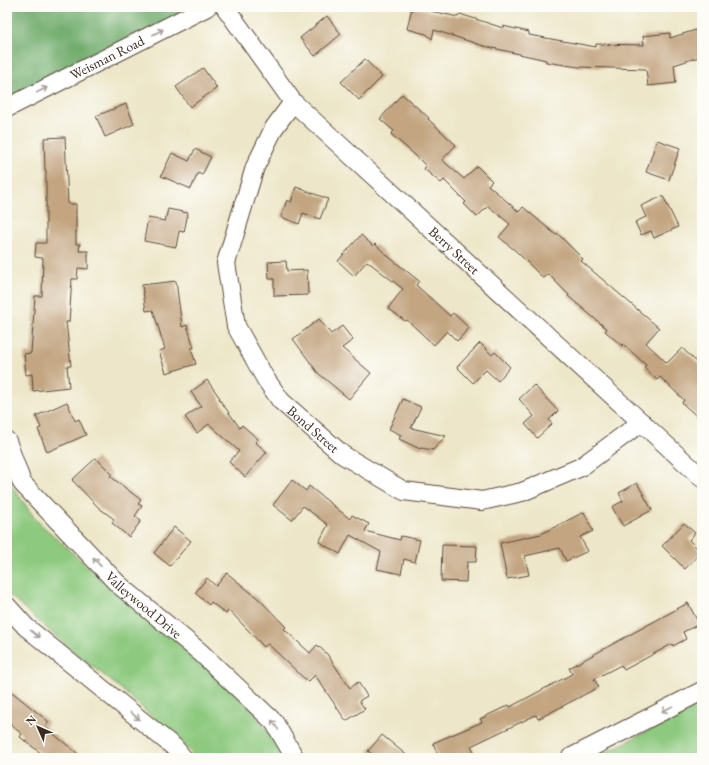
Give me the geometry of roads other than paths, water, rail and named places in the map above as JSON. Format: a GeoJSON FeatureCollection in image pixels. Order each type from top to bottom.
{"type":"FeatureCollection","features":[{"type":"Feature","properties":{"kind":"street","name":"Weisman Road"},"geometry":{"type":"LineString","coordinates":[[7,108],[207,7]]}},
{"type":"Feature","properties":{"kind":"street","name":"Berry Street"},"geometry":{"type":"LineString","coordinates":[[225,7],[293,102],[702,478]]}},
{"type":"Feature","properties":{"kind":"street","name":"Bond Street"},"geometry":{"type":"LineString","coordinates":[[293,102],[274,128],[255,167],[226,263],[236,326],[264,378],[281,401],[343,455],[404,491],[482,501],[522,492],[581,467],[639,424],[643,423]]}},
{"type":"Feature","properties":{"kind":"street","name":"Valleywood Drive"},"geometry":{"type":"LineString","coordinates":[[7,441],[22,483],[118,584],[200,652],[274,722],[295,758]]}},
{"type":"Feature","properties":{"kind":"street"},"geometry":{"type":"LineString","coordinates":[[7,606],[26,627],[174,747],[183,758]]}},
{"type":"Feature","properties":{"kind":"street"},"geometry":{"type":"LineString","coordinates":[[570,758],[702,691]]}}]}
